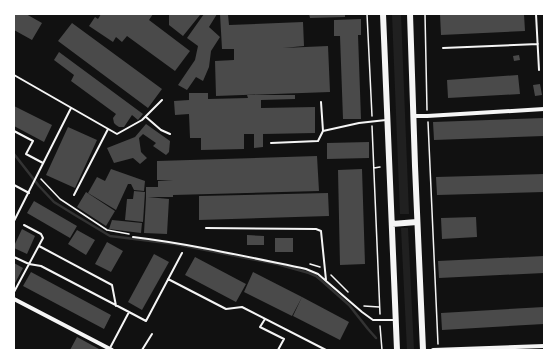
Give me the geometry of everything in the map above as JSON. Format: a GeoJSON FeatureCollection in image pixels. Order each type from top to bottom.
{"type":"FeatureCollection","features":[{"type":"Feature","properties":{"kind":"main road"},"geometry":{"type":"LineString","coordinates":[[383,14],[397,350]]}},
{"type":"Feature","properties":{"kind":"main road"},"geometry":{"type":"LineString","coordinates":[[410,14],[423,350]]}},
{"type":"Feature","properties":{"kind":"main road"},"geometry":{"type":"LineString","coordinates":[[392,224],[417,222]]}},
{"type":"Feature","properties":{"kind":"street"},"geometry":{"type":"LineString","coordinates":[[413,116],[544,109]]}},
{"type":"Feature","properties":{"kind":"street"},"geometry":{"type":"LineString","coordinates":[[14,300],[110,349]]}},
{"type":"Feature","properties":{"kind":"street"},"geometry":{"type":"LineString","coordinates":[[433,350],[544,346]]}},
{"type":"Feature","properties":{"kind":"lane"},"geometry":{"type":"LineString","coordinates":[[536,14],[539,70]]}},
{"type":"Feature","properties":{"kind":"lane"},"geometry":{"type":"LineString","coordinates":[[443,48],[538,44]]}},
{"type":"Feature","properties":{"kind":"lane"},"geometry":{"type":"LineString","coordinates":[[14,75],[117,134],[142,120],[162,100]]}},
{"type":"Feature","properties":{"kind":"lane"},"geometry":{"type":"LineString","coordinates":[[271,143],[318,141],[323,131],[321,102]]}},
{"type":"Feature","properties":{"kind":"lane"},"geometry":{"type":"LineString","coordinates":[[14,221],[71,108]]}},
{"type":"Feature","properties":{"kind":"lane"},"geometry":{"type":"LineString","coordinates":[[146,116],[161,130],[170,134]]}},
{"type":"Feature","properties":{"kind":"lane"},"geometry":{"type":"LineString","coordinates":[[323,131],[359,123],[387,120]]}},
{"type":"Feature","properties":{"kind":"lane"},"geometry":{"type":"LineString","coordinates":[[74,195],[108,129]]}},
{"type":"Feature","properties":{"kind":"lane"},"geometry":{"type":"LineString","coordinates":[[14,131],[33,141],[26,154],[43,163]]}},
{"type":"Feature","properties":{"kind":"lane"},"geometry":{"type":"LineString","coordinates":[[14,185],[29,192]]}},
{"type":"Feature","properties":{"kind":"lane"},"geometry":{"type":"LineString","coordinates":[[14,292],[43,238],[41,234],[24,225]]}},
{"type":"Feature","properties":{"kind":"lane"},"geometry":{"type":"LineString","coordinates":[[206,228],[316,229],[321,231],[326,281]]}},
{"type":"Feature","properties":{"kind":"lane"},"geometry":{"type":"LineString","coordinates":[[133,237],[219,250],[306,269],[318,274],[373,320],[396,320]]}},
{"type":"Feature","properties":{"kind":"lane"},"geometry":{"type":"LineString","coordinates":[[39,246],[112,285],[116,306]]}},
{"type":"Feature","properties":{"kind":"lane"},"geometry":{"type":"LineString","coordinates":[[14,257],[29,264],[41,266],[146,321],[182,253]]}},
{"type":"Feature","properties":{"kind":"lane"},"geometry":{"type":"LineString","coordinates":[[168,279],[226,310],[242,307],[326,350]]}},
{"type":"Feature","properties":{"kind":"lane"},"geometry":{"type":"LineString","coordinates":[[110,349],[129,312]]}},
{"type":"Feature","properties":{"kind":"lane"},"geometry":{"type":"LineString","coordinates":[[265,319],[260,327],[284,339],[278,350]]}},
{"type":"Feature","properties":{"kind":"lane"},"geometry":{"type":"LineString","coordinates":[[142,350],[152,334]]}},
{"type":"Feature","properties":{"kind":"path"},"geometry":{"type":"LineString","coordinates":[[367,14],[382,350]]}},
{"type":"Feature","properties":{"kind":"path"},"geometry":{"type":"LineString","coordinates":[[425,14],[430,166],[439,350]]}},
{"type":"Feature","properties":{"kind":"path"},"geometry":{"type":"LineString","coordinates":[[374,168],[380,167]]}},
{"type":"Feature","properties":{"kind":"shaded area"},"geometry":{"type":"Polygon","coordinates":[[[392,14],[401,14],[409,214],[400,214],[392,14]]]}},
{"type":"Feature","properties":{"kind":"shaded area"},"geometry":{"type":"Polygon","coordinates":[[[401,228],[408,228],[414,350],[407,350],[401,228]]]}},
{"type":"Feature","properties":{"kind":"building"},"geometry":{"type":"Polygon","coordinates":[[[14,14],[26,14],[42,23],[32,40],[14,30],[14,14]]]}},
{"type":"Feature","properties":{"kind":"building"},"geometry":{"type":"Polygon","coordinates":[[[101,14],[153,14],[149,20],[190,51],[175,71],[127,36],[122,42],[116,37],[113,42],[89,26],[95,17],[98,19],[101,14]]]}},
{"type":"Feature","properties":{"kind":"building"},"geometry":{"type":"Polygon","coordinates":[[[169,14],[200,15],[183,36],[169,25],[169,14]]]}},
{"type":"Feature","properties":{"kind":"building"},"geometry":{"type":"Polygon","coordinates":[[[204,14],[217,14],[209,27],[220,37],[211,51],[209,67],[203,81],[196,77],[187,90],[178,85],[195,60],[198,46],[187,38],[204,14]]]}},
{"type":"Feature","properties":{"kind":"building"},"geometry":{"type":"Polygon","coordinates":[[[220,14],[228,14],[229,25],[303,22],[304,46],[283,48],[328,46],[330,92],[216,96],[215,61],[234,60],[234,49],[222,49],[220,14]]]}},
{"type":"Feature","properties":{"kind":"building"},"geometry":{"type":"Polygon","coordinates":[[[309,14],[345,14],[345,17],[310,18],[309,14]]]}},
{"type":"Feature","properties":{"kind":"building"},"geometry":{"type":"Polygon","coordinates":[[[440,14],[524,14],[525,31],[441,35],[440,14]]]}},
{"type":"Feature","properties":{"kind":"building"},"geometry":{"type":"Polygon","coordinates":[[[361,19],[361,35],[358,35],[361,119],[343,119],[340,36],[334,36],[334,20],[361,19]]]}},
{"type":"Feature","properties":{"kind":"building"},"geometry":{"type":"Polygon","coordinates":[[[72,23],[162,89],[148,108],[58,41],[72,23]]]}},
{"type":"Feature","properties":{"kind":"building"},"geometry":{"type":"Polygon","coordinates":[[[59,52],[143,114],[138,120],[132,115],[124,127],[119,127],[116,125],[113,118],[116,114],[71,81],[74,75],[54,60],[59,52]]]}},
{"type":"Feature","properties":{"kind":"building"},"geometry":{"type":"Polygon","coordinates":[[[519,55],[520,60],[514,61],[513,56],[519,55]]]}},
{"type":"Feature","properties":{"kind":"building"},"geometry":{"type":"Polygon","coordinates":[[[518,75],[520,94],[448,98],[447,80],[518,75]]]}},
{"type":"Feature","properties":{"kind":"building"},"geometry":{"type":"Polygon","coordinates":[[[540,84],[542,95],[535,96],[533,85],[540,84]]]}},
{"type":"Feature","properties":{"kind":"building"},"geometry":{"type":"Polygon","coordinates":[[[189,93],[208,93],[208,99],[248,98],[247,95],[295,95],[295,99],[261,100],[261,108],[315,107],[315,133],[263,134],[263,147],[254,148],[254,134],[244,134],[244,149],[201,150],[201,138],[190,138],[189,114],[175,115],[174,101],[189,100],[189,93]]]}},
{"type":"Feature","properties":{"kind":"building"},"geometry":{"type":"Polygon","coordinates":[[[14,106],[52,125],[44,142],[14,126],[14,106]]]}},
{"type":"Feature","properties":{"kind":"building"},"geometry":{"type":"Polygon","coordinates":[[[544,118],[544,136],[434,140],[433,122],[544,118]]]}},
{"type":"Feature","properties":{"kind":"building"},"geometry":{"type":"Polygon","coordinates":[[[146,124],[170,141],[169,152],[166,155],[153,146],[156,143],[143,134],[139,138],[141,152],[147,158],[140,164],[133,158],[114,163],[107,148],[135,137],[146,124]]]}},
{"type":"Feature","properties":{"kind":"building"},"geometry":{"type":"Polygon","coordinates":[[[68,127],[97,140],[75,188],[46,175],[68,127]]]}},
{"type":"Feature","properties":{"kind":"building"},"geometry":{"type":"Polygon","coordinates":[[[369,142],[369,158],[327,159],[327,143],[369,142]]]}},
{"type":"Feature","properties":{"kind":"building"},"geometry":{"type":"Polygon","coordinates":[[[317,156],[319,191],[148,197],[169,199],[167,234],[144,233],[146,187],[158,187],[158,181],[173,180],[157,180],[157,161],[317,156]]]}},
{"type":"Feature","properties":{"kind":"building"},"geometry":{"type":"Polygon","coordinates":[[[111,169],[145,181],[144,191],[134,190],[131,184],[128,184],[116,210],[88,193],[97,177],[105,181],[111,169]]]}},
{"type":"Feature","properties":{"kind":"building"},"geometry":{"type":"Polygon","coordinates":[[[362,169],[365,264],[340,265],[338,170],[362,169]]]}},
{"type":"Feature","properties":{"kind":"building"},"geometry":{"type":"Polygon","coordinates":[[[544,174],[544,192],[437,195],[436,177],[544,174]]]}},
{"type":"Feature","properties":{"kind":"building"},"geometry":{"type":"Polygon","coordinates":[[[134,191],[145,192],[143,222],[125,220],[127,199],[133,199],[134,191]]]}},
{"type":"Feature","properties":{"kind":"building"},"geometry":{"type":"Polygon","coordinates":[[[86,192],[115,211],[106,226],[77,207],[86,192]]]}},
{"type":"Feature","properties":{"kind":"building"},"geometry":{"type":"Polygon","coordinates":[[[328,193],[329,216],[199,220],[199,196],[328,193]]]}},
{"type":"Feature","properties":{"kind":"building"},"geometry":{"type":"Polygon","coordinates":[[[34,201],[77,226],[70,238],[27,213],[34,201]]]}},
{"type":"Feature","properties":{"kind":"building"},"geometry":{"type":"Polygon","coordinates":[[[476,217],[477,237],[442,239],[441,218],[476,217]]]}},
{"type":"Feature","properties":{"kind":"building"},"geometry":{"type":"Polygon","coordinates":[[[112,220],[142,223],[141,233],[109,229],[112,220]]]}},
{"type":"Feature","properties":{"kind":"building"},"geometry":{"type":"Polygon","coordinates":[[[22,229],[35,236],[27,254],[14,248],[22,229]]]}},
{"type":"Feature","properties":{"kind":"building"},"geometry":{"type":"Polygon","coordinates":[[[77,230],[95,240],[86,255],[68,244],[77,230]]]}},
{"type":"Feature","properties":{"kind":"building"},"geometry":{"type":"Polygon","coordinates":[[[247,235],[264,236],[264,245],[247,245],[247,235]]]}},
{"type":"Feature","properties":{"kind":"building"},"geometry":{"type":"Polygon","coordinates":[[[275,238],[293,238],[293,252],[275,252],[275,238]]]}},
{"type":"Feature","properties":{"kind":"building"},"geometry":{"type":"Polygon","coordinates":[[[107,242],[123,251],[111,272],[95,264],[107,242]]]}},
{"type":"Feature","properties":{"kind":"building"},"geometry":{"type":"Polygon","coordinates":[[[154,254],[169,262],[142,310],[128,302],[154,254]]]}},
{"type":"Feature","properties":{"kind":"building"},"geometry":{"type":"Polygon","coordinates":[[[544,256],[544,273],[439,278],[438,261],[544,256]]]}},
{"type":"Feature","properties":{"kind":"building"},"geometry":{"type":"Polygon","coordinates":[[[195,257],[246,284],[236,302],[185,275],[195,257]]]}},
{"type":"Feature","properties":{"kind":"building"},"geometry":{"type":"Polygon","coordinates":[[[14,263],[23,268],[14,285],[14,263]]]}},
{"type":"Feature","properties":{"kind":"building"},"geometry":{"type":"Polygon","coordinates":[[[31,272],[111,315],[104,329],[23,286],[31,272]]]}},
{"type":"Feature","properties":{"kind":"building"},"geometry":{"type":"Polygon","coordinates":[[[253,272],[302,297],[292,316],[244,292],[253,272]]]}},
{"type":"Feature","properties":{"kind":"building"},"geometry":{"type":"Polygon","coordinates":[[[302,297],[349,322],[340,340],[293,316],[302,297]]]}},
{"type":"Feature","properties":{"kind":"building"},"geometry":{"type":"Polygon","coordinates":[[[544,307],[544,324],[442,330],[441,313],[544,307]]]}},
{"type":"Feature","properties":{"kind":"building"},"geometry":{"type":"Polygon","coordinates":[[[77,337],[99,349],[70,350],[77,337]]]}},
{"type":"Feature","properties":{"kind":"waterway"},"geometry":{"type":"LineString","coordinates":[[14,154],[39,186],[54,202],[110,236],[175,244],[277,264],[309,273],[316,276],[349,305],[376,338]]}}]}
